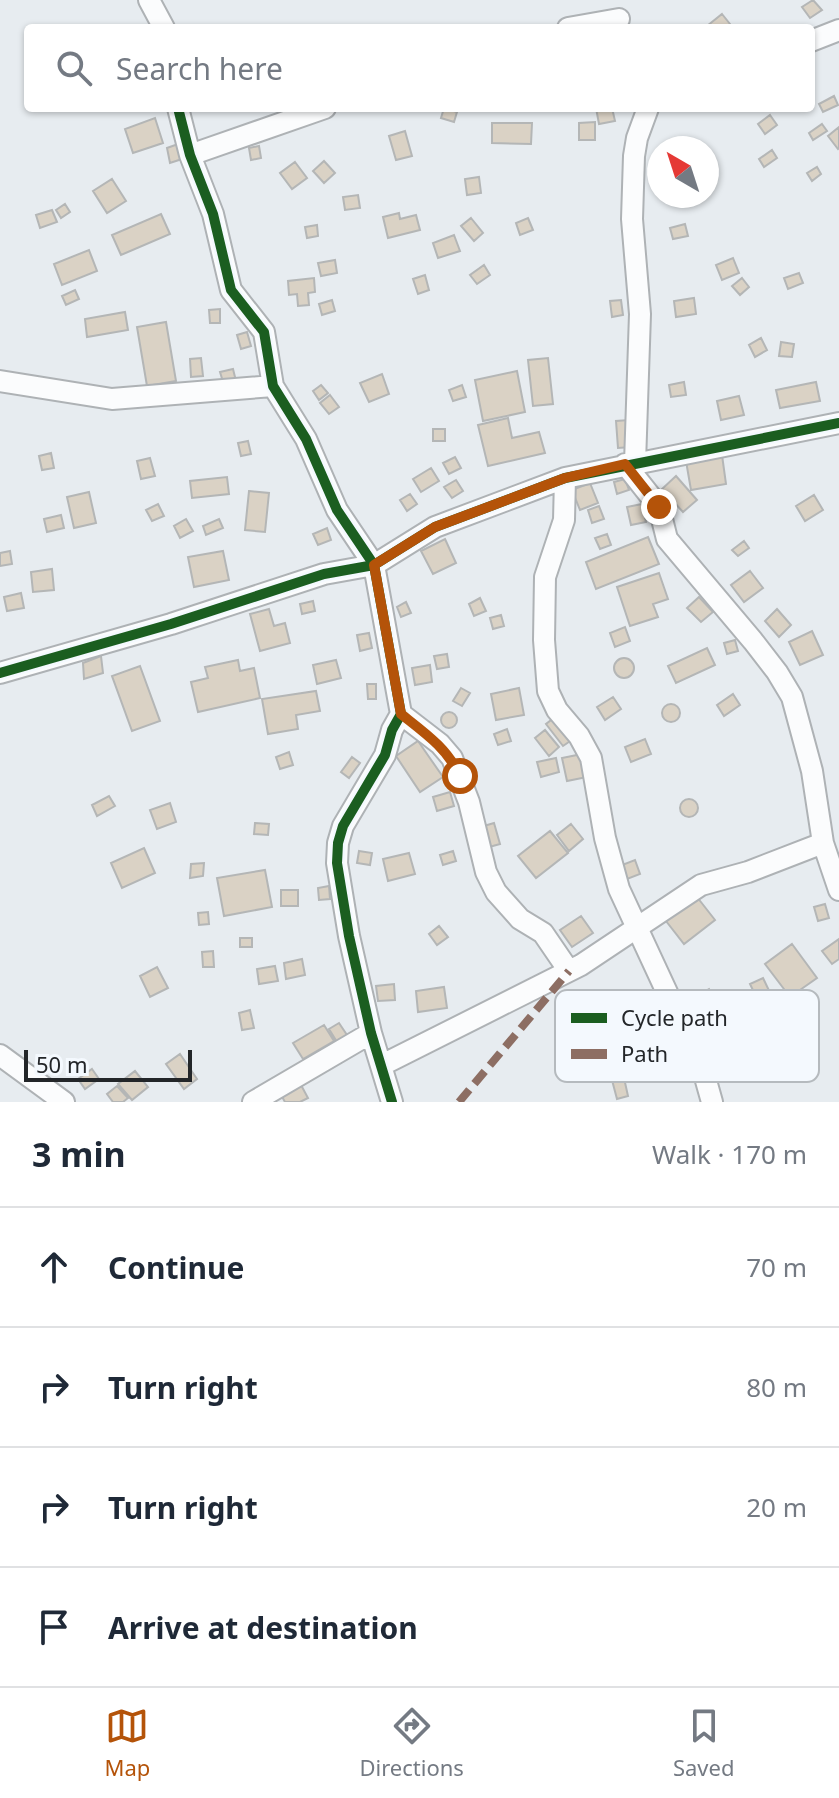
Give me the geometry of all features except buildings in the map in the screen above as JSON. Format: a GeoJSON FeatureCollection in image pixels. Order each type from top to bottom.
{"type":"FeatureCollection","features":[{"type":"Feature","properties":{"kind":"street"},"geometry":{"type":"LineString","coordinates":[[149,0],[162,24]]}},
{"type":"Feature","properties":{"kind":"street"},"geometry":{"type":"LineString","coordinates":[[585,24],[618,16]]}},
{"type":"Feature","properties":{"kind":"street"},"geometry":{"type":"LineString","coordinates":[[815,39],[839,30]]}},
{"type":"Feature","properties":{"kind":"street"},"geometry":{"type":"LineString","coordinates":[[179,112],[190,155],[213,214],[231,290],[264,332],[273,386],[306,439],[337,510],[374,565],[401,714],[392,730],[385,755],[352,809],[338,843],[339,879],[371,1033],[392,1102]]}},
{"type":"Feature","properties":{"kind":"street"},"geometry":{"type":"LineString","coordinates":[[190,155],[314,112]]}},
{"type":"Feature","properties":{"kind":"street"},"geometry":{"type":"LineString","coordinates":[[647,112],[634,156],[636,175],[632,219],[640,314],[630,463],[659,507],[667,539],[753,641],[792,697],[812,771],[823,843],[839,890]]}},
{"type":"Feature","properties":{"kind":"street"},"geometry":{"type":"LineString","coordinates":[[0,381],[112,399],[273,386]]}},
{"type":"Feature","properties":{"kind":"street"},"geometry":{"type":"LineString","coordinates":[[0,673],[171,624],[324,574],[374,565],[435,527],[565,478],[839,423]]}},
{"type":"Feature","properties":{"kind":"street"},"geometry":{"type":"LineString","coordinates":[[565,478],[564,520],[545,577],[544,640],[548,691],[557,710],[579,736],[591,758],[605,838],[619,889],[666,990]]}},
{"type":"Feature","properties":{"kind":"street"},"geometry":{"type":"LineString","coordinates":[[401,714],[440,744],[452,758],[469,802],[486,872],[496,892],[520,919],[543,933],[569,971]]}},
{"type":"Feature","properties":{"kind":"street"},"geometry":{"type":"LineString","coordinates":[[382,1065],[569,971],[701,885],[748,872],[823,843]]}},
{"type":"Feature","properties":{"kind":"street"},"geometry":{"type":"LineString","coordinates":[[253,1102],[371,1033]]}},
{"type":"Feature","properties":{"kind":"street"},"geometry":{"type":"LineString","coordinates":[[0,1055],[64,1102]]}},
{"type":"Feature","properties":{"kind":"street"},"geometry":{"type":"LineString","coordinates":[[706,1082],[712,1102]]}},
{"type":"Feature","properties":{"kind":"marked path"},"geometry":{"type":"LineString","coordinates":[[459,1102],[569,971]]}},
{"type":"Feature","properties":{"kind":"cycle path"},"geometry":{"type":"LineString","coordinates":[[179,112],[190,155],[213,214],[231,290],[264,332],[273,386],[306,439],[337,510],[374,565],[401,714],[392,730],[385,755],[343,826],[337,863],[349,936],[371,1033],[392,1102]]}},
{"type":"Feature","properties":{"kind":"cycle path"},"geometry":{"type":"LineString","coordinates":[[0,673],[171,624],[324,574],[374,565],[435,527],[565,478],[839,423]]}},
{"type":"Feature","properties":{"kind":"route"},"geometry":{"type":"LineString","coordinates":[[460,776],[452,758],[440,744],[401,714],[374,565],[435,527],[565,478],[625,464],[659,507]]}}]}
